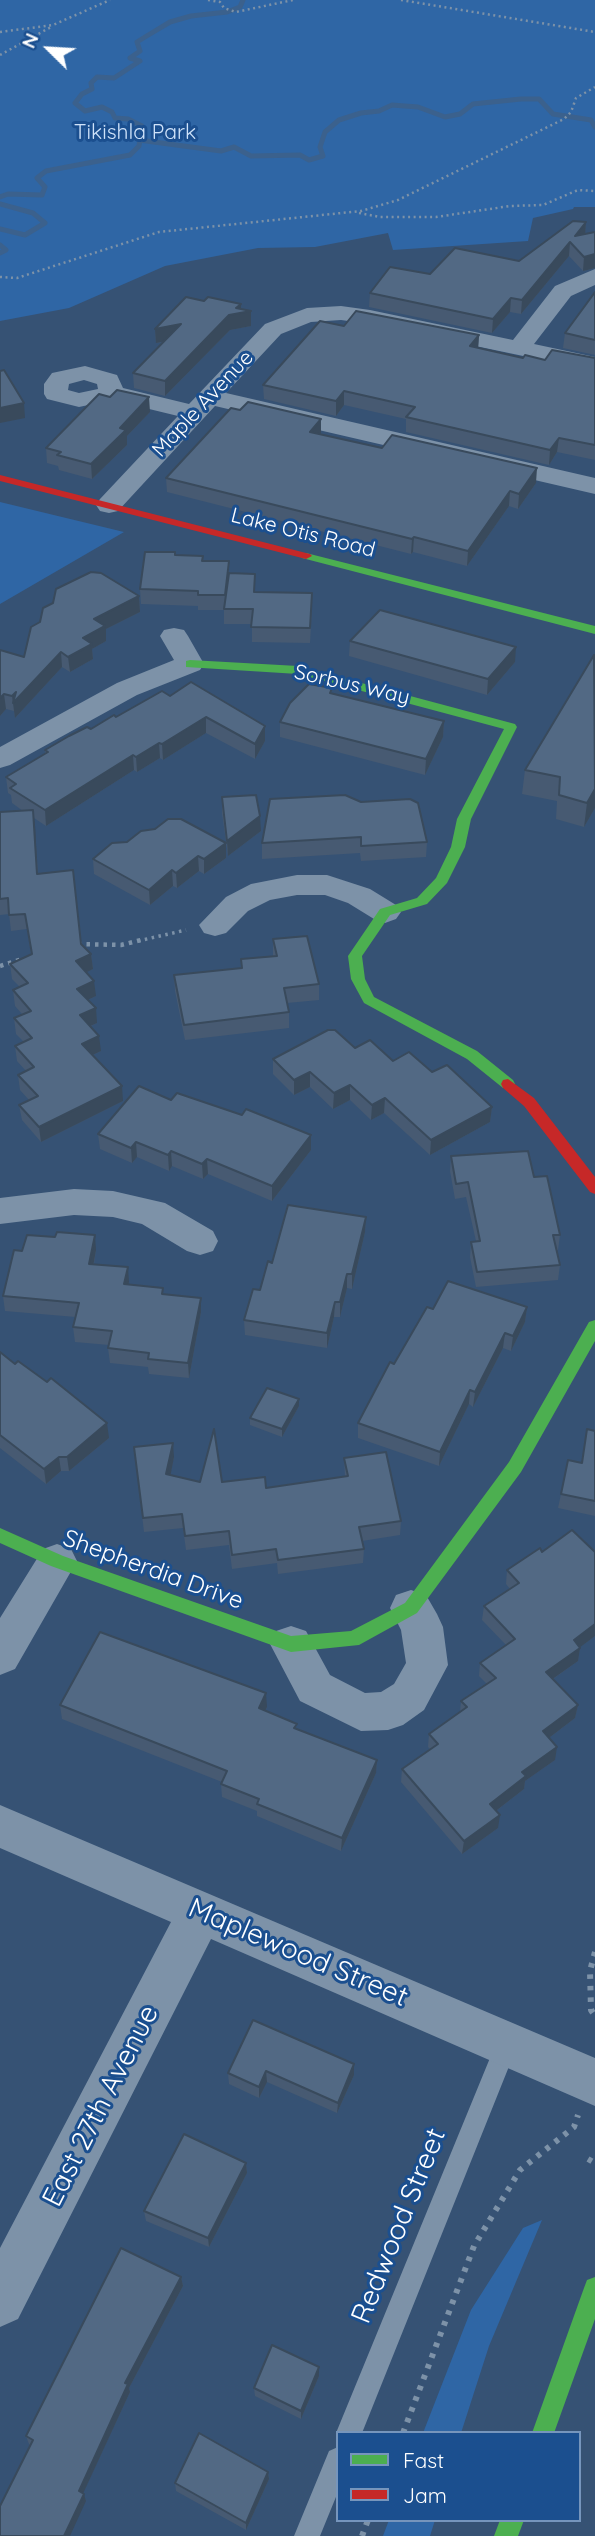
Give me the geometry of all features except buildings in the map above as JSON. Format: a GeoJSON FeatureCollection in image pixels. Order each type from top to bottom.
{"type":"FeatureCollection","features":[{"type":"Feature","properties":{"kind":"street"},"geometry":{"type":"LineString","coordinates":[[519,348],[563,291],[595,276]]}},
{"type":"Feature","properties":{"kind":"street","name":"Maple Avenue"},"geometry":{"type":"LineString","coordinates":[[109,505],[273,329],[307,315],[341,313],[370,317],[595,364]]}},
{"type":"Feature","properties":{"kind":"street"},"geometry":{"type":"LineString","coordinates":[[111,393],[202,405],[595,486]]}},
{"type":"Feature","properties":{"kind":"street","name":"Lake Otis Road"},"geometry":{"type":"LineString","coordinates":[[0,478],[595,630]]}},
{"type":"Feature","properties":{"kind":"street"},"geometry":{"type":"LineString","coordinates":[[173,636],[190,664]]}},
{"type":"Feature","properties":{"kind":"street","name":"Sorbus Way"},"geometry":{"type":"LineString","coordinates":[[0,759],[127,688],[190,664],[298,670],[511,727],[464,819],[458,847],[442,880],[422,901],[386,912]]}},
{"type":"Feature","properties":{"kind":"street"},"geometry":{"type":"LineString","coordinates":[[215,925],[237,904],[262,891],[297,885],[327,885],[359,896],[386,912],[355,957],[358,979],[369,1000],[472,1055],[529,1102],[595,1188]]}},
{"type":"Feature","properties":{"kind":"street"},"geometry":{"type":"LineString","coordinates":[[0,1211],[74,1202],[113,1204],[152,1213],[200,1241]]}},
{"type":"Feature","properties":{"kind":"street"},"geometry":{"type":"LineString","coordinates":[[411,1608],[422,1627],[427,1665],[409,1698],[387,1711],[360,1712],[315,1688],[292,1644],[353,1639],[411,1608],[515,1467],[595,1326]]}},
{"type":"Feature","properties":{"kind":"street","name":"Shepherdia Drive"},"geometry":{"type":"LineString","coordinates":[[0,1535],[57,1561],[292,1644]]}},
{"type":"Feature","properties":{"kind":"street"},"geometry":{"type":"LineString","coordinates":[[0,1656],[57,1561]]}},
{"type":"Feature","properties":{"kind":"street","name":"Maplewood Street"},"geometry":{"type":"LineString","coordinates":[[0,1826],[201,1910],[595,2082]]}},
{"type":"Feature","properties":{"kind":"street","name":"East 27th Avenue"},"geometry":{"type":"LineString","coordinates":[[0,2301],[201,1910]]}},
{"type":"Feature","properties":{"kind":"street"},"geometry":{"type":"LineString","coordinates":[[544,2431],[595,2288]]}},
{"type":"Feature","properties":{"kind":"lane","name":"Redwood Street"},"geometry":{"type":"LineString","coordinates":[[350,2431],[506,2043]]}},
{"type":"Feature","properties":{"kind":"lane"},"geometry":{"type":"LineString","coordinates":[[307,2536],[336,2465]]}},
{"type":"Feature","properties":{"kind":"path"},"geometry":{"type":"LineString","coordinates":[[0,55],[53,25],[110,0]]}},
{"type":"Feature","properties":{"kind":"path"},"geometry":{"type":"LineString","coordinates":[[208,0],[220,2],[224,8],[236,12],[293,0]]}},
{"type":"Feature","properties":{"kind":"path"},"geometry":{"type":"LineString","coordinates":[[401,0],[595,32]]}},
{"type":"Feature","properties":{"kind":"path"},"geometry":{"type":"LineString","coordinates":[[0,32],[53,25]]}},
{"type":"Feature","properties":{"kind":"path"},"geometry":{"type":"LineString","coordinates":[[0,277],[17,278],[159,232],[356,212],[397,200],[564,119],[571,112],[576,98],[595,87]]}},
{"type":"Feature","properties":{"kind":"path"},"geometry":{"type":"LineString","coordinates":[[356,212],[380,217],[436,217],[543,205],[578,190],[595,191]]}},
{"type":"Feature","properties":{"kind":"path"},"geometry":{"type":"LineString","coordinates":[[67,945],[121,945],[215,925]]}},
{"type":"Feature","properties":{"kind":"path"},"geometry":{"type":"LineString","coordinates":[[0,966],[30,956]]}},
{"type":"Feature","properties":{"kind":"path"},"geometry":{"type":"LineString","coordinates":[[595,1952],[590,1971],[591,2010],[595,2016]]}},
{"type":"Feature","properties":{"kind":"path"},"geometry":{"type":"LineString","coordinates":[[404,2431],[474,2246],[520,2169],[574,2127]]}},
{"type":"Feature","properties":{"kind":"path"},"geometry":{"type":"LineString","coordinates":[[588,2159],[595,2163]]}},
{"type":"Feature","properties":{"kind":"green space","name":"Tikishla Park"},"geometry":{"type":"Polygon","coordinates":[[[0,0],[595,0],[595,207],[574,207],[533,218],[528,241],[393,250],[388,233],[315,247],[258,248],[165,266],[69,308],[0,321],[0,0]]]}},
{"type":"Feature","properties":{"kind":"green space"},"geometry":{"type":"Polygon","coordinates":[[[0,502],[124,532],[0,604],[0,502]]]}},
{"type":"Feature","properties":{"kind":"green space"},"geometry":{"type":"Polygon","coordinates":[[[542,2220],[489,2346],[462,2431],[424,2431],[471,2310],[523,2228],[542,2220]]]}},
{"type":"Feature","properties":{"kind":"green space"},"geometry":{"type":"Polygon","coordinates":[[[388,2522],[434,2522],[430,2536],[383,2536],[388,2522]]]}},
{"type":"Feature","properties":{"kind":"waterway"},"geometry":{"type":"LineString","coordinates":[[140,140],[142,126],[128,119],[115,118],[112,112],[102,107],[85,111],[75,103],[82,94],[92,89],[91,83],[97,77],[114,78],[140,61],[130,58],[140,51],[137,42],[145,37],[170,22],[191,16],[227,12],[240,7],[243,0]]}},
{"type":"Feature","properties":{"kind":"waterway"},"geometry":{"type":"LineString","coordinates":[[140,140],[221,151],[234,147],[251,156],[300,155],[309,160],[323,156],[320,147],[325,132],[339,120],[361,113],[379,111],[392,105],[418,107],[445,117],[460,114],[473,104],[521,99],[539,99],[553,114],[591,120],[595,127]]}},
{"type":"Feature","properties":{"kind":"waterway"},"geometry":{"type":"LineString","coordinates":[[0,197],[8,194],[42,195],[45,187],[37,178],[46,171],[130,155],[139,146],[140,140]]}},
{"type":"Feature","properties":{"kind":"waterway"},"geometry":{"type":"LineString","coordinates":[[0,204],[33,213],[45,223],[25,235],[0,229]]}},
{"type":"Feature","properties":{"kind":"waterway"},"geometry":{"type":"LineString","coordinates":[[0,245],[6,250],[0,253]]}},
{"type":"Feature","properties":{"kind":"traffic: fast"},"geometry":{"type":"LineString","coordinates":[[306,556],[595,630]]}},
{"type":"Feature","properties":{"kind":"traffic: fast"},"geometry":{"type":"LineString","coordinates":[[190,664],[298,670],[511,727],[464,819],[458,847],[442,880],[422,901],[385,912],[355,956],[358,979],[369,1000],[472,1055],[508,1084]]}},
{"type":"Feature","properties":{"kind":"traffic: fast"},"geometry":{"type":"LineString","coordinates":[[0,1535],[57,1561],[291,1644],[353,1639],[411,1608],[515,1467],[595,1326]]}},
{"type":"Feature","properties":{"kind":"traffic: fast"},"geometry":{"type":"LineString","coordinates":[[544,2431],[595,2288]]}},
{"type":"Feature","properties":{"kind":"traffic: fast"},"geometry":{"type":"LineString","coordinates":[[506,2536],[511,2522]]}},
{"type":"Feature","properties":{"kind":"traffic: jam"},"geometry":{"type":"LineString","coordinates":[[0,478],[306,556]]}},
{"type":"Feature","properties":{"kind":"traffic: jam"},"geometry":{"type":"LineString","coordinates":[[508,1084],[529,1102],[595,1188]]}}]}
